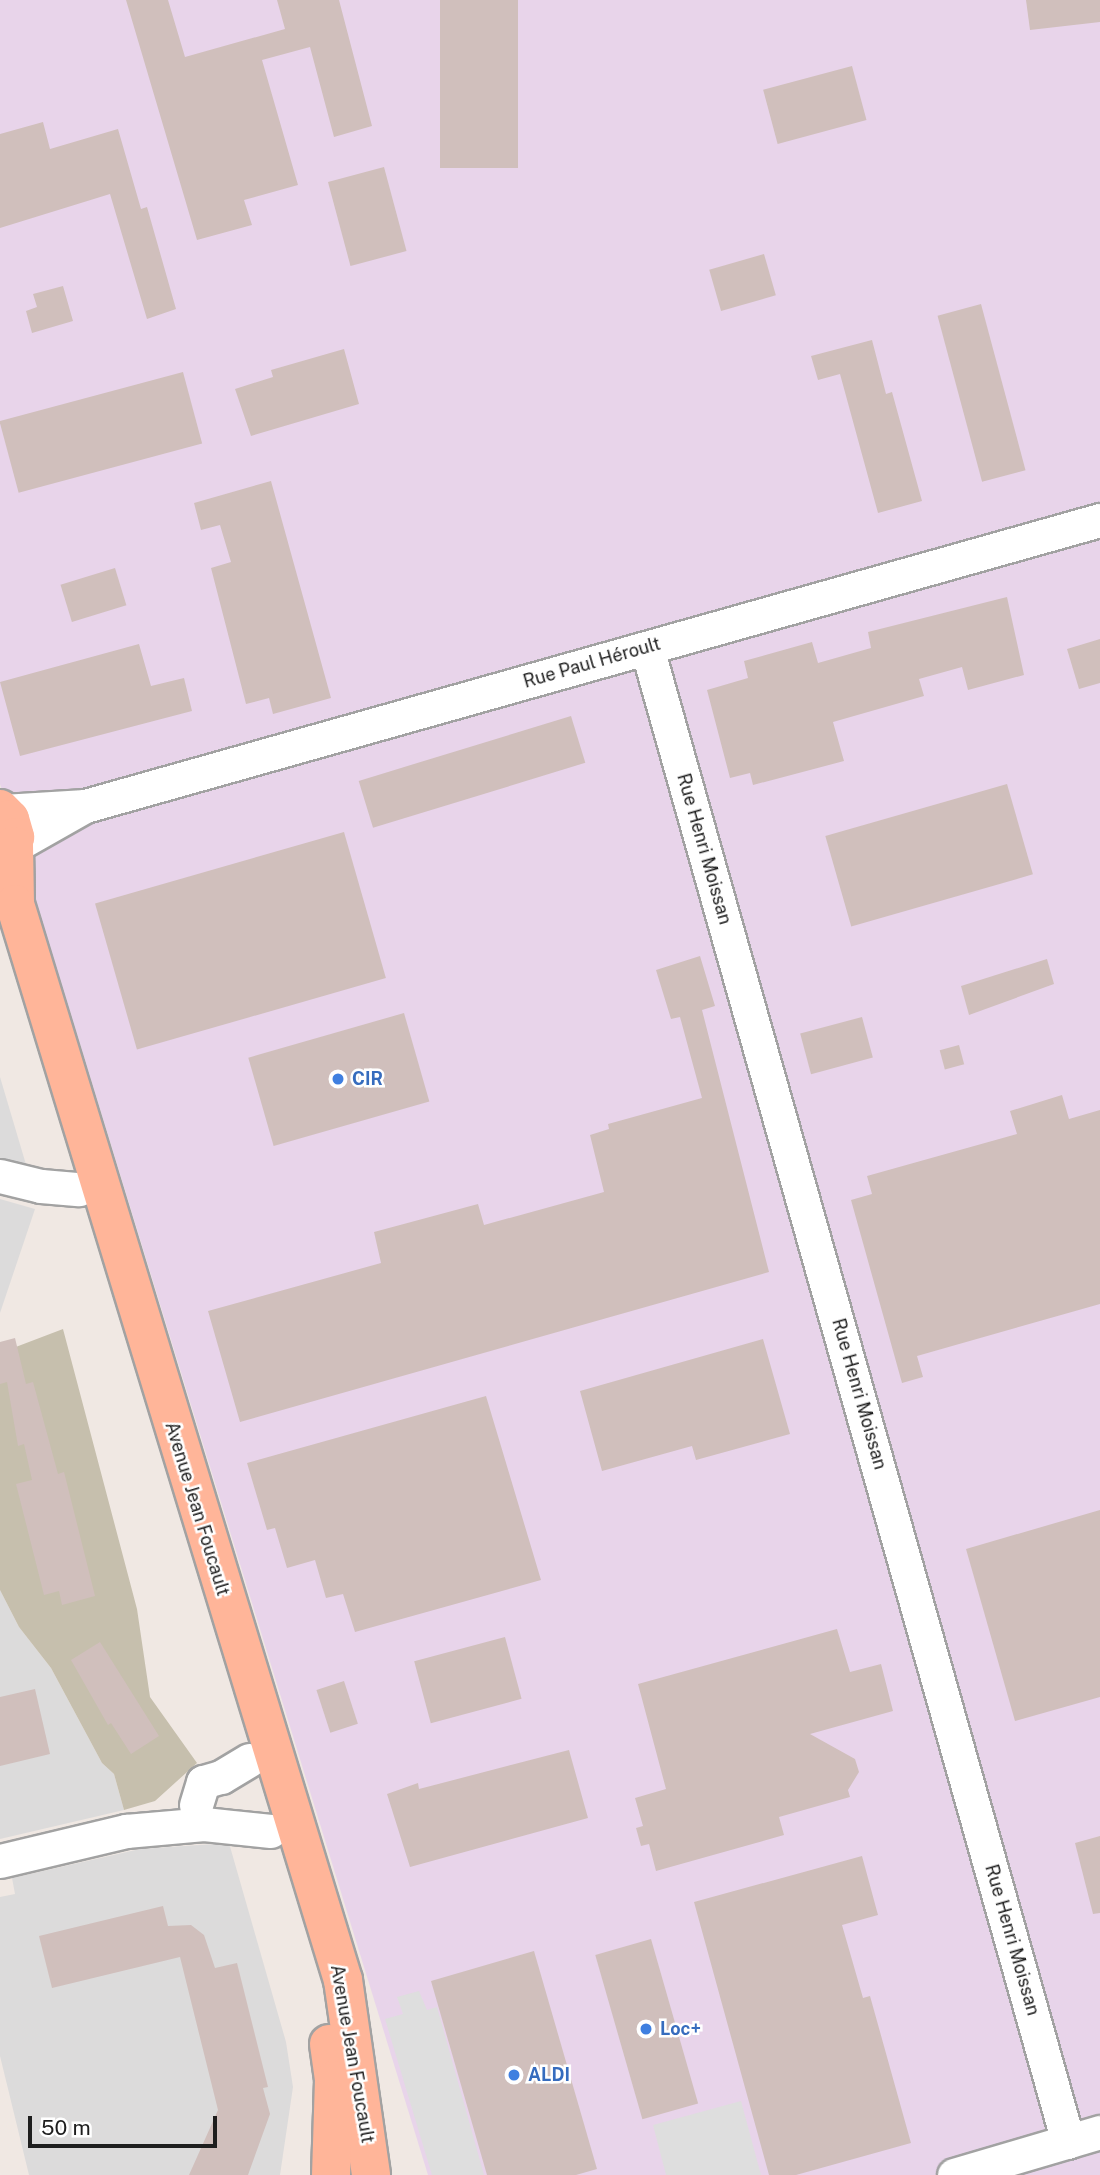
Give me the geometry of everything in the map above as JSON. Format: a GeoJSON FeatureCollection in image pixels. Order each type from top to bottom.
{"type":"FeatureCollection","features":[{"type":"Feature","properties":{"kind":"main road","name":"Avenue Jean Foucault"},"geometry":{"type":"LineString","coordinates":[[4,828],[15,904],[343,1980],[371,2175]]}},
{"type":"Feature","properties":{"kind":"main road","name":"Avenue Jean Foucault"},"geometry":{"type":"LineString","coordinates":[[0,936],[79,1189],[271,1831],[320,1982],[334,2080],[331,2175]]}},
{"type":"Feature","properties":{"kind":"street","name":"Rue Paul Héroult"},"geometry":{"type":"LineString","coordinates":[[4,828],[1100,520]]}},
{"type":"Feature","properties":{"kind":"street","name":"Rue Henri Moissan"},"geometry":{"type":"LineString","coordinates":[[647,648],[1068,2142]]}},
{"type":"Feature","properties":{"kind":"street"},"geometry":{"type":"LineString","coordinates":[[0,1176],[41,1186],[79,1189]]}},
{"type":"Feature","properties":{"kind":"street"},"geometry":{"type":"LineString","coordinates":[[196,1805],[203,1782],[221,1777],[250,1760]]}},
{"type":"Feature","properties":{"kind":"street"},"geometry":{"type":"LineString","coordinates":[[0,1861],[126,1831],[204,1824],[271,1831]]}},
{"type":"Feature","properties":{"kind":"street"},"geometry":{"type":"LineString","coordinates":[[954,2175],[1100,2132]]}},
{"type":"Feature","properties":{"kind":"shaded area"},"geometry":{"type":"Polygon","coordinates":[[[0,0],[1100,0],[1100,2175],[428,2175],[0,784],[0,0]]]}},
{"type":"Feature","properties":{"kind":"shaded area"},"geometry":{"type":"Polygon","coordinates":[[[0,1077],[38,1205],[0,1195],[0,1077]]]}},
{"type":"Feature","properties":{"kind":"shaded area"},"geometry":{"type":"Polygon","coordinates":[[[0,1199],[35,1209],[0,1313],[0,1199]]]}},
{"type":"Feature","properties":{"kind":"shaded area"},"geometry":{"type":"Polygon","coordinates":[[[63,1329],[137,1609],[150,1697],[197,1763],[155,1801],[124,1810],[114,1774],[102,1763],[51,1668],[19,1627],[0,1590],[0,1353],[63,1329]]]}},
{"type":"Feature","properties":{"kind":"shaded area"},"geometry":{"type":"Polygon","coordinates":[[[0,1590],[19,1627],[51,1668],[102,1763],[114,1774],[124,1810],[0,1839],[0,1590]]]}},
{"type":"Feature","properties":{"kind":"shaded area"},"geometry":{"type":"Polygon","coordinates":[[[229,1843],[286,2042],[293,2087],[280,2175],[29,2175],[0,2056],[0,1897],[15,1894],[12,1878],[140,1849],[229,1843]]]}},
{"type":"Feature","properties":{"kind":"shaded area"},"geometry":{"type":"Polygon","coordinates":[[[419,1991],[427,2010],[437,2007],[484,2175],[432,2175],[385,2019],[403,2014],[397,1997],[419,1991]]]}},
{"type":"Feature","properties":{"kind":"shaded area"},"geometry":{"type":"Polygon","coordinates":[[[741,2101],[761,2175],[666,2175],[653,2125],[741,2101]]]}},
{"type":"Feature","properties":{"kind":"building"},"geometry":{"type":"Polygon","coordinates":[[[126,0],[168,0],[185,57],[285,29],[277,0],[339,0],[372,126],[334,137],[310,47],[262,60],[298,185],[244,200],[252,225],[197,240],[126,0]]]}},
{"type":"Feature","properties":{"kind":"building"},"geometry":{"type":"Polygon","coordinates":[[[440,0],[518,0],[518,168],[440,168],[440,0]]]}},
{"type":"Feature","properties":{"kind":"building"},"geometry":{"type":"Polygon","coordinates":[[[1026,0],[1100,0],[1100,22],[1030,30],[1026,0]]]}},
{"type":"Feature","properties":{"kind":"building"},"geometry":{"type":"Polygon","coordinates":[[[852,66],[866,120],[778,144],[763,90],[852,66]]]}},
{"type":"Feature","properties":{"kind":"building"},"geometry":{"type":"Polygon","coordinates":[[[43,122],[50,149],[118,129],[141,209],[147,207],[176,309],[147,319],[110,194],[0,228],[0,134],[43,122]]]}},
{"type":"Feature","properties":{"kind":"building"},"geometry":{"type":"Polygon","coordinates":[[[384,167],[407,251],[350,266],[328,182],[384,167]]]}},
{"type":"Feature","properties":{"kind":"building"},"geometry":{"type":"Polygon","coordinates":[[[764,254],[776,295],[721,311],[709,270],[764,254]]]}},
{"type":"Feature","properties":{"kind":"building"},"geometry":{"type":"Polygon","coordinates":[[[63,286],[73,321],[32,333],[26,311],[37,307],[33,294],[63,286]]]}},
{"type":"Feature","properties":{"kind":"building"},"geometry":{"type":"Polygon","coordinates":[[[981,304],[1026,470],[982,482],[938,316],[981,304]]]}},
{"type":"Feature","properties":{"kind":"building"},"geometry":{"type":"Polygon","coordinates":[[[872,340],[886,394],[892,392],[922,501],[878,513],[840,374],[818,380],[811,356],[872,340]]]}},
{"type":"Feature","properties":{"kind":"building"},"geometry":{"type":"Polygon","coordinates":[[[344,349],[359,404],[251,436],[235,389],[273,377],[271,370],[344,349]]]}},
{"type":"Feature","properties":{"kind":"building"},"geometry":{"type":"Polygon","coordinates":[[[183,372],[202,443],[19,493],[0,421],[183,372]]]}},
{"type":"Feature","properties":{"kind":"building"},"geometry":{"type":"Polygon","coordinates":[[[271,481],[331,698],[273,714],[269,698],[246,704],[211,568],[231,562],[220,525],[201,530],[194,503],[271,481]]]}},
{"type":"Feature","properties":{"kind":"building"},"geometry":{"type":"Polygon","coordinates":[[[115,568],[126,605],[72,622],[60,585],[115,568]]]}},
{"type":"Feature","properties":{"kind":"building"},"geometry":{"type":"Polygon","coordinates":[[[1007,597],[1024,675],[968,690],[962,667],[919,679],[924,696],[833,722],[844,761],[753,785],[750,773],[730,778],[707,690],[748,678],[744,661],[812,642],[818,663],[871,648],[868,632],[1007,597]]]}},
{"type":"Feature","properties":{"kind":"building"},"geometry":{"type":"Polygon","coordinates":[[[1100,639],[1100,683],[1079,689],[1067,649],[1100,639]]]}},
{"type":"Feature","properties":{"kind":"building"},"geometry":{"type":"Polygon","coordinates":[[[139,644],[151,686],[184,678],[192,711],[20,756],[0,682],[139,644]]]}},
{"type":"Feature","properties":{"kind":"building"},"geometry":{"type":"Polygon","coordinates":[[[571,716],[585,763],[373,828],[359,781],[571,716]]]}},
{"type":"Feature","properties":{"kind":"building"},"geometry":{"type":"Polygon","coordinates":[[[1007,784],[1033,874],[851,926],[825,836],[1007,784]]]}},
{"type":"Feature","properties":{"kind":"building"},"geometry":{"type":"Polygon","coordinates":[[[344,832],[386,978],[137,1050],[95,903],[344,832]]]}},
{"type":"Feature","properties":{"kind":"building"},"geometry":{"type":"Polygon","coordinates":[[[700,956],[715,1006],[702,1010],[769,1272],[240,1422],[208,1311],[381,1263],[374,1232],[478,1204],[484,1225],[604,1192],[590,1135],[609,1129],[608,1124],[702,1098],[680,1017],[671,1019],[656,970],[700,956]]]}},
{"type":"Feature","properties":{"kind":"building"},"geometry":{"type":"Polygon","coordinates":[[[1047,959],[1054,984],[969,1015],[961,986],[1047,959]]]}},
{"type":"Feature","properties":{"kind":"building","name":"CIR"},"geometry":{"type":"Polygon","coordinates":[[[404,1013],[429,1101],[274,1146],[248,1058],[404,1013]]]}},
{"type":"Feature","properties":{"kind":"building"},"geometry":{"type":"Polygon","coordinates":[[[862,1017],[873,1058],[811,1074],[800,1034],[862,1017]]]}},
{"type":"Feature","properties":{"kind":"building"},"geometry":{"type":"Polygon","coordinates":[[[959,1045],[964,1064],[945,1069],[940,1050],[959,1045]]]}},
{"type":"Feature","properties":{"kind":"building"},"geometry":{"type":"Polygon","coordinates":[[[1062,1095],[1069,1119],[1100,1110],[1100,1304],[917,1356],[923,1377],[902,1383],[851,1200],[872,1194],[867,1176],[1017,1134],[1010,1111],[1062,1095]]]}},
{"type":"Feature","properties":{"kind":"building"},"geometry":{"type":"Polygon","coordinates":[[[15,1338],[26,1384],[33,1382],[58,1474],[64,1472],[95,1596],[62,1605],[59,1591],[44,1595],[16,1484],[32,1480],[24,1444],[18,1446],[7,1382],[0,1384],[0,1342],[15,1338]]]}},
{"type":"Feature","properties":{"kind":"building"},"geometry":{"type":"Polygon","coordinates":[[[763,1339],[790,1434],[696,1460],[692,1446],[602,1471],[580,1391],[763,1339]]]}},
{"type":"Feature","properties":{"kind":"building"},"geometry":{"type":"Polygon","coordinates":[[[486,1396],[541,1580],[355,1632],[343,1594],[326,1598],[315,1560],[287,1568],[275,1528],[267,1530],[247,1463],[486,1396]]]}},
{"type":"Feature","properties":{"kind":"building"},"geometry":{"type":"Polygon","coordinates":[[[1100,1510],[1100,1697],[1015,1721],[966,1549],[1100,1510]]]}},
{"type":"Feature","properties":{"kind":"building"},"geometry":{"type":"Polygon","coordinates":[[[837,1629],[850,1672],[881,1664],[893,1711],[810,1734],[855,1759],[859,1772],[848,1790],[850,1797],[779,1817],[784,1835],[656,1871],[649,1844],[641,1846],[636,1828],[643,1826],[635,1798],[666,1789],[638,1684],[837,1629]]]}},
{"type":"Feature","properties":{"kind":"building"},"geometry":{"type":"Polygon","coordinates":[[[505,1637],[522,1699],[431,1723],[414,1661],[505,1637]]]}},
{"type":"Feature","properties":{"kind":"building"},"geometry":{"type":"Polygon","coordinates":[[[100,1642],[159,1736],[131,1754],[111,1723],[108,1725],[71,1660],[100,1642]]]}},
{"type":"Feature","properties":{"kind":"building"},"geometry":{"type":"Polygon","coordinates":[[[344,1681],[358,1724],[330,1733],[316,1690],[344,1681]]]}},
{"type":"Feature","properties":{"kind":"building"},"geometry":{"type":"Polygon","coordinates":[[[35,1689],[50,1754],[0,1766],[0,1697],[35,1689]]]}},
{"type":"Feature","properties":{"kind":"building"},"geometry":{"type":"Polygon","coordinates":[[[569,1750],[588,1818],[410,1867],[387,1794],[418,1783],[419,1789],[569,1750]]]}},
{"type":"Feature","properties":{"kind":"building"},"geometry":{"type":"Polygon","coordinates":[[[1100,1836],[1100,1913],[1093,1914],[1075,1843],[1100,1836]]]}},
{"type":"Feature","properties":{"kind":"building"},"geometry":{"type":"Polygon","coordinates":[[[862,1856],[878,1915],[842,1925],[863,1998],[870,1996],[911,2143],[796,2175],[769,2175],[694,1902],[862,1856]]]}},
{"type":"Feature","properties":{"kind":"building"},"geometry":{"type":"Polygon","coordinates":[[[163,1906],[168,1926],[191,1925],[204,1935],[215,1968],[237,1963],[268,2087],[263,2088],[270,2114],[248,2175],[189,2175],[218,2110],[180,1957],[52,1988],[39,1936],[163,1906]]]}},
{"type":"Feature","properties":{"kind":"building","name":"Loc+"},"geometry":{"type":"Polygon","coordinates":[[[651,1939],[698,2103],[642,2119],[595,1955],[651,1939]]]}},
{"type":"Feature","properties":{"kind":"building","name":"ALDI"},"geometry":{"type":"Polygon","coordinates":[[[534,1951],[597,2169],[576,2175],[487,2175],[431,1981],[534,1951]]]}},
{"type":"Feature","properties":{"kind":"place","name":"CIR"},"geometry":{"type":"Point","coordinates":[338,1079]}},
{"type":"Feature","properties":{"kind":"place","name":"Loc+"},"geometry":{"type":"Point","coordinates":[646,2029]}},
{"type":"Feature","properties":{"kind":"place","name":"ALDI"},"geometry":{"type":"Point","coordinates":[514,2075]}}]}
